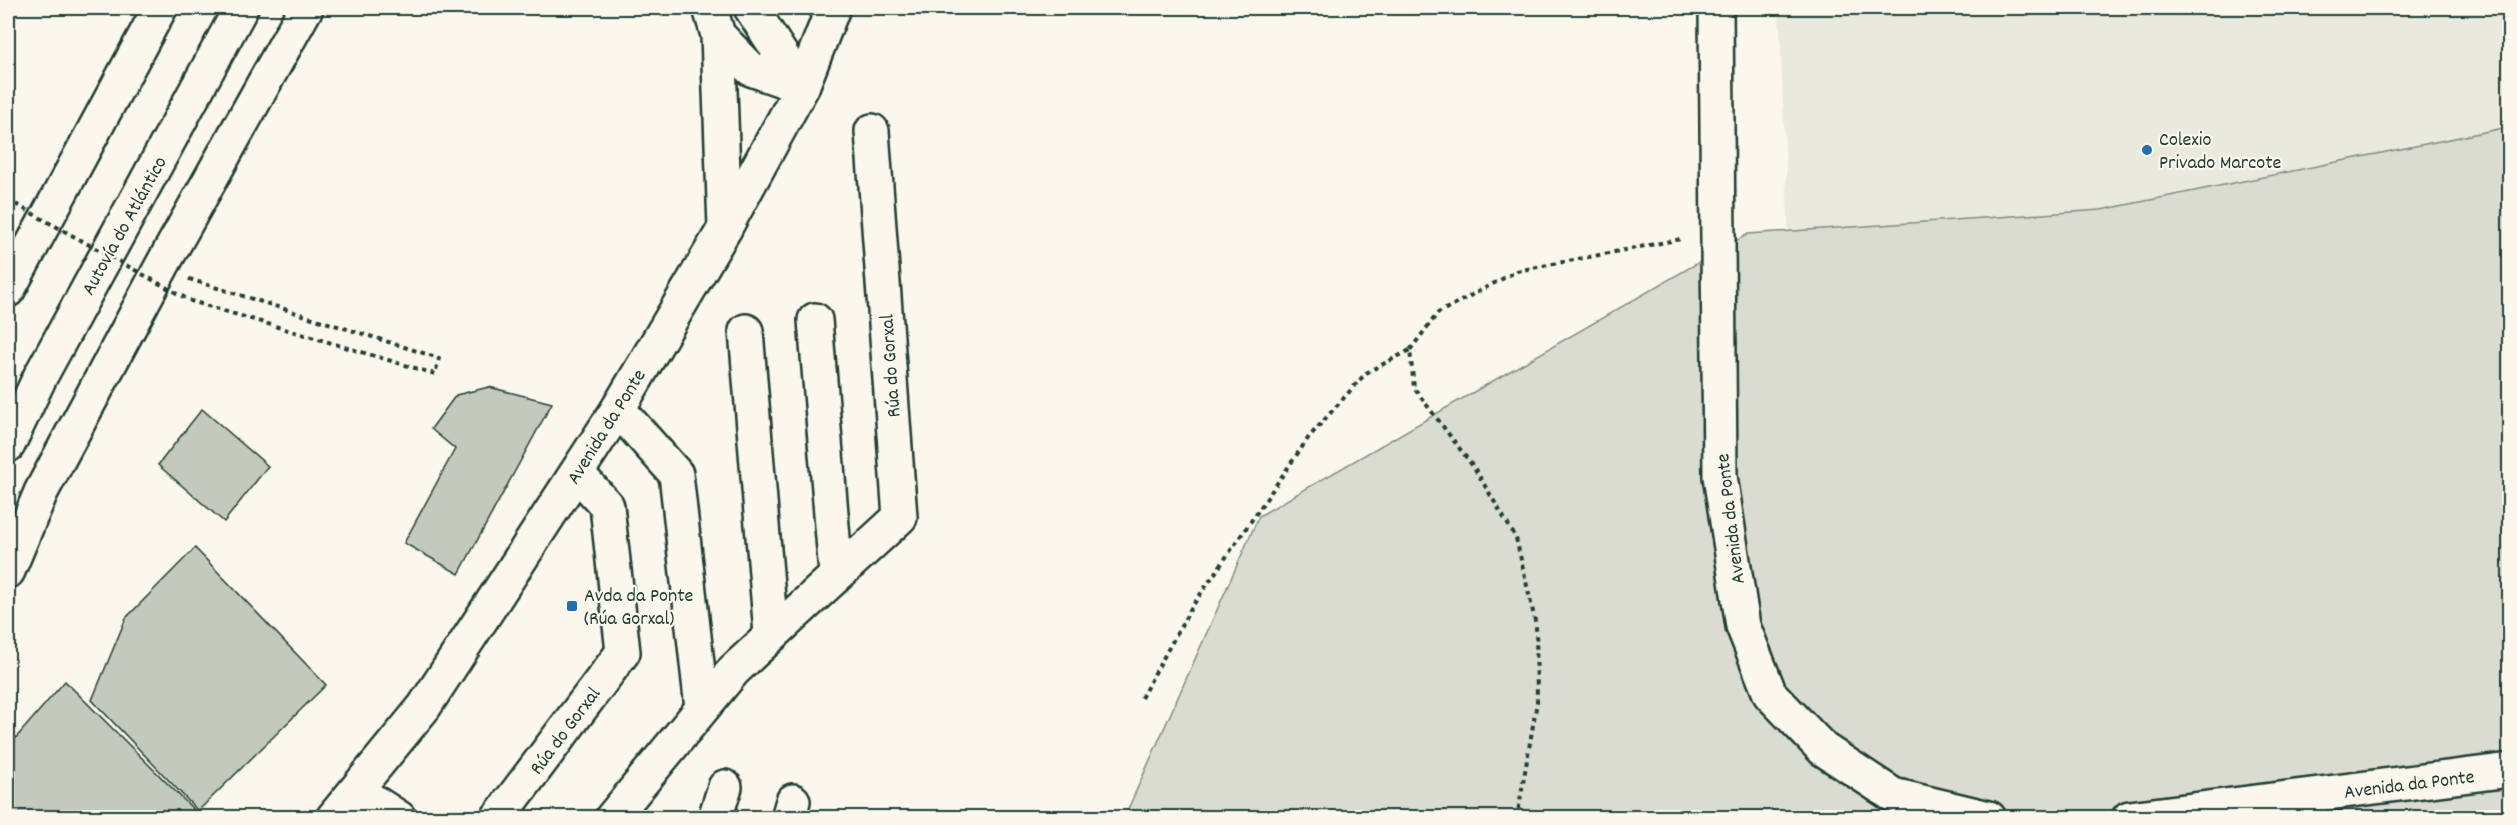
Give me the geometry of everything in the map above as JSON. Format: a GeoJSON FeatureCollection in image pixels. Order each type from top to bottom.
{"type":"FeatureCollection","features":[{"type":"Feature","properties":{"kind":"main road"},"geometry":{"type":"LineString","coordinates":[[8,290],[160,8]]}},
{"type":"Feature","properties":{"kind":"main road","name":"Autovía do Atlántico"},"geometry":{"type":"LineString","coordinates":[[8,445],[40,376],[241,8]]}},
{"type":"Feature","properties":{"kind":"main road"},"geometry":{"type":"LineString","coordinates":[[8,572],[52,472],[306,8]]}},
{"type":"Feature","properties":{"kind":"main road"},"geometry":{"type":"LineString","coordinates":[[751,8],[802,87]]}},
{"type":"Feature","properties":{"kind":"main road","name":"Avenida da Ponte"},"geometry":{"type":"LineString","coordinates":[[333,818],[424,706],[618,409],[725,228],[802,87],[833,8]]}},
{"type":"Feature","properties":{"kind":"main road","name":"Avenida da Ponte"},"geometry":{"type":"LineString","coordinates":[[1716,8],[1720,476],[1743,626],[1770,694],[1823,749],[1893,795],[1989,818]]}},
{"type":"Feature","properties":{"kind":"main road"},"geometry":{"type":"LineString","coordinates":[[714,21],[751,69],[802,87]]}},
{"type":"Feature","properties":{"kind":"main road"},"geometry":{"type":"LineString","coordinates":[[714,21],[725,228]]}},
{"type":"Feature","properties":{"kind":"main road","name":"Rúa do Gorxal"},"geometry":{"type":"LineString","coordinates":[[612,818],[734,670],[900,517],[872,131]]}},
{"type":"Feature","properties":{"kind":"main road"},"geometry":{"type":"LineString","coordinates":[[815,320],[836,574]]}},
{"type":"Feature","properties":{"kind":"main road"},"geometry":{"type":"LineString","coordinates":[[746,331],[771,634]]}},
{"type":"Feature","properties":{"kind":"main road"},"geometry":{"type":"LineString","coordinates":[[618,409],[676,474],[702,708]]}},
{"type":"Feature","properties":{"kind":"main road","name":"Rúa do Gorxal"},"geometry":{"type":"LineString","coordinates":[[498,818],[623,652],[608,506],[577,473]]}},
{"type":"Feature","properties":{"kind":"main road","name":"Avenida da Ponte"},"geometry":{"type":"LineString","coordinates":[[2129,818],[2510,770]]}},
{"type":"Feature","properties":{"kind":"main road"},"geometry":{"type":"LineString","coordinates":[[357,791],[399,818]]}},
{"type":"Feature","properties":{"kind":"path"},"geometry":{"type":"LineString","coordinates":[[8,200],[191,301],[435,374],[439,358],[186,278]]}},
{"type":"Feature","properties":{"kind":"path"},"geometry":{"type":"LineString","coordinates":[[1141,698],[1191,608],[1309,437],[1366,372],[1410,350],[1438,313],[1517,271],[1718,232]]}},
{"type":"Feature","properties":{"kind":"path"},"geometry":{"type":"LineString","coordinates":[[1410,350],[1414,388],[1475,470],[1516,538],[1536,625],[1538,702],[1517,818]]}},
{"type":"Feature","properties":{"kind":"shaded area","name":"Colexio Privado Marcote"},"geometry":{"type":"Polygon","coordinates":[[[1779,8],[2509,8],[2509,333],[1791,292],[1779,8]]]}},
{"type":"Feature","properties":{"kind":"shaded area"},"geometry":{"type":"Polygon","coordinates":[[[2509,127],[2509,817],[1124,818],[1259,516],[1748,234],[2101,210],[2509,127]]]}},
{"type":"Feature","properties":{"kind":"building"},"geometry":{"type":"Polygon","coordinates":[[[489,387],[552,403],[459,574],[404,543],[455,449],[431,429],[456,395],[489,387]]]}},
{"type":"Feature","properties":{"kind":"building"},"geometry":{"type":"Polygon","coordinates":[[[202,409],[268,466],[224,522],[158,465],[202,409]]]}},
{"type":"Feature","properties":{"kind":"building"},"geometry":{"type":"Polygon","coordinates":[[[195,548],[326,685],[198,811],[92,700],[126,618],[195,548]]]}},
{"type":"Feature","properties":{"kind":"building"},"geometry":{"type":"Polygon","coordinates":[[[65,681],[202,818],[8,818],[8,747],[65,681]]]}},
{"type":"Feature","properties":{"kind":"place","name":"Colexio Privado Marcote"},"geometry":{"type":"Point","coordinates":[2147,150]}},
{"type":"Feature","properties":{"kind":"place","name":"Avda da Ponte (Rúa Gorxal)"},"geometry":{"type":"Point","coordinates":[572,606]}}]}
